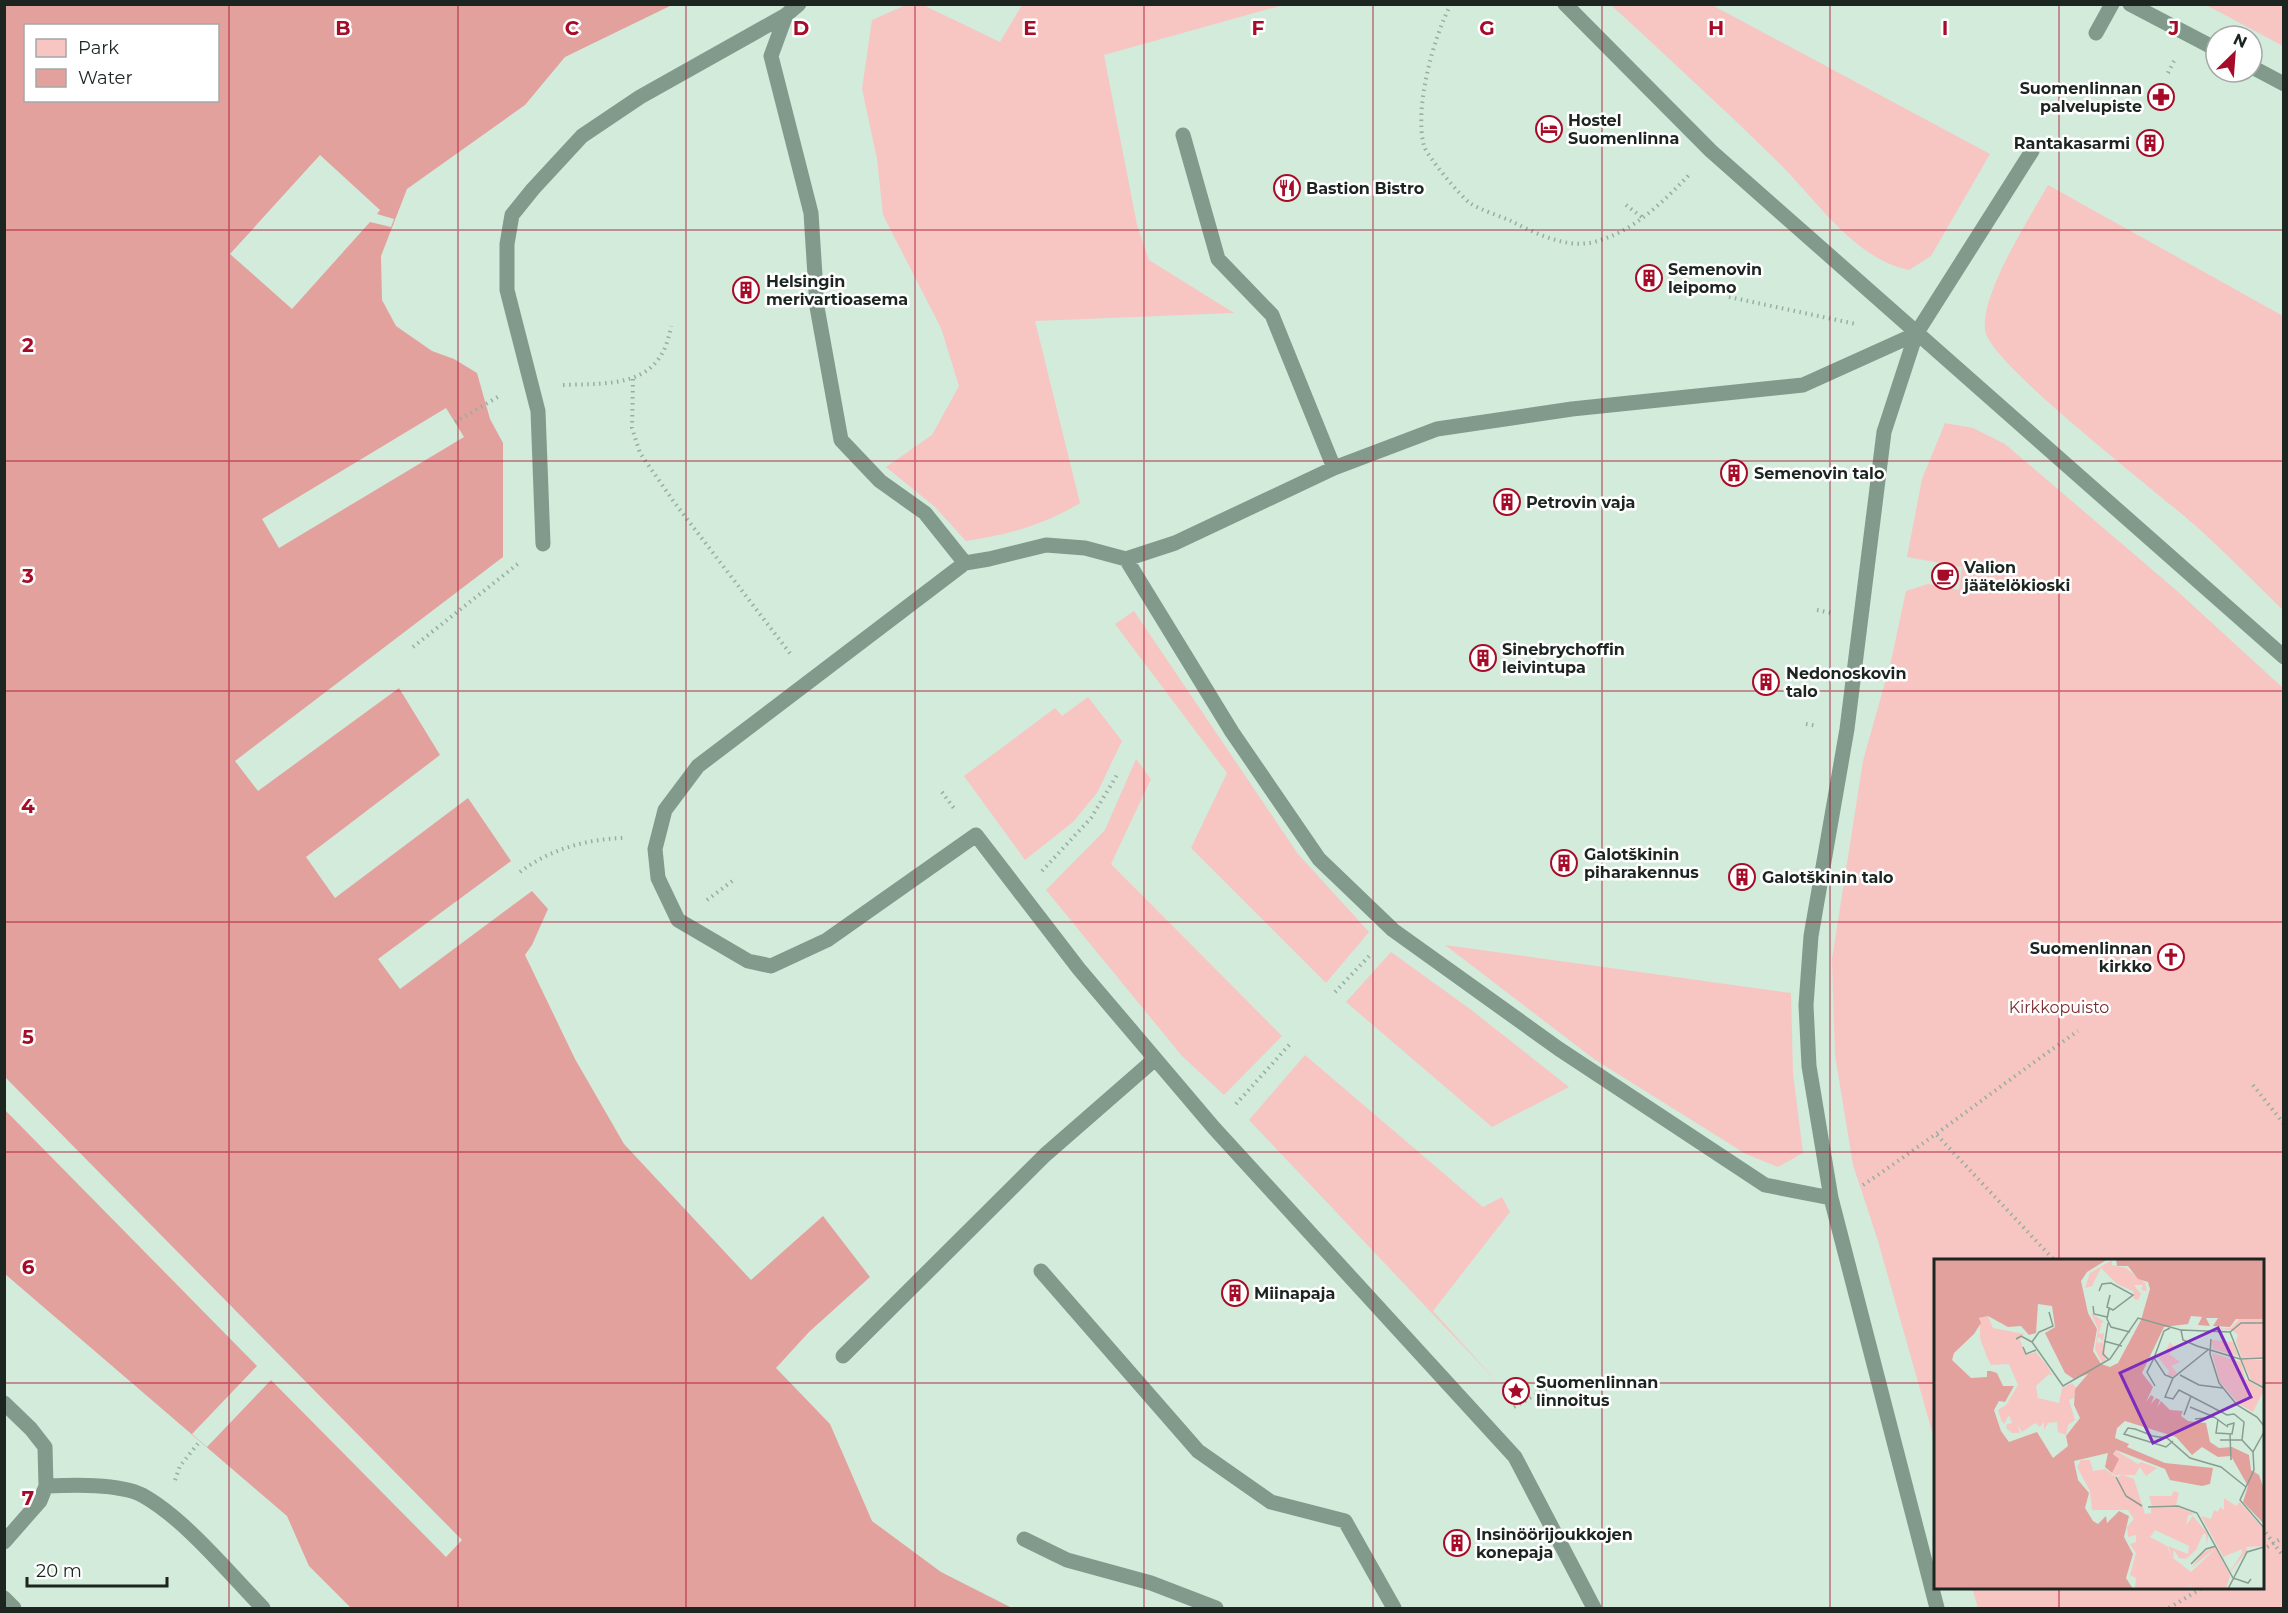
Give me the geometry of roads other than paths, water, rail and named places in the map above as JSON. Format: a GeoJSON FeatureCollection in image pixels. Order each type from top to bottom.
{"type":"FeatureCollection","features":[{"type":"Feature","properties":{"kind":"lane"},"geometry":{"type":"LineString","coordinates":[[543,544],[538,411],[526,375],[507,290],[507,244],[512,215],[582,136],[640,97],[786,15],[798,4]]}},
{"type":"Feature","properties":{"kind":"lane"},"geometry":{"type":"LineString","coordinates":[[1565,4],[1711,151],[2283,657]]}},
{"type":"Feature","properties":{"kind":"lane"},"geometry":{"type":"LineString","coordinates":[[2096,33],[2112,4]]}},
{"type":"Feature","properties":{"kind":"lane"},"geometry":{"type":"LineString","coordinates":[[2130,4],[2204,43]]}},
{"type":"Feature","properties":{"kind":"lane"},"geometry":{"type":"LineString","coordinates":[[786,15],[771,56],[811,213],[817,307],[841,440],[880,481],[925,513],[964,562]]}},
{"type":"Feature","properties":{"kind":"lane"},"geometry":{"type":"LineString","coordinates":[[2264,74],[2283,84]]}},
{"type":"Feature","properties":{"kind":"lane"},"geometry":{"type":"LineString","coordinates":[[1183,135],[1218,259],[1272,315],[1334,468]]}},
{"type":"Feature","properties":{"kind":"lane"},"geometry":{"type":"LineString","coordinates":[[1937,1608],[1832,1198],[1809,1066],[1806,1005],[1811,936],[1847,729],[1884,432],[1916,334],[2032,151]]}},
{"type":"Feature","properties":{"kind":"lane"},"geometry":{"type":"LineString","coordinates":[[1594,1608],[1515,1457],[1214,1128],[1155,1059],[976,835],[827,940],[771,966],[739,956],[678,920],[658,878],[655,849],[658,837],[665,810],[698,766],[964,562],[1046,545],[1085,548],[1126,559],[1175,543],[1334,468],[1437,429],[1572,409],[1803,385],[1916,334]]}},
{"type":"Feature","properties":{"kind":"lane"},"geometry":{"type":"LineString","coordinates":[[1126,559],[1232,732],[1319,859],[1393,930],[1559,1049],[1765,1185],[1832,1198]]}},
{"type":"Feature","properties":{"kind":"lane"},"geometry":{"type":"LineString","coordinates":[[843,1356],[1045,1155],[1155,1059]]}},
{"type":"Feature","properties":{"kind":"lane"},"geometry":{"type":"LineString","coordinates":[[1041,1271],[1198,1451],[1271,1502],[1345,1521],[1394,1608]]}},
{"type":"Feature","properties":{"kind":"lane"},"geometry":{"type":"LineString","coordinates":[[4,1403],[31,1429],[45,1447],[45,1486],[40,1501],[4,1542]]}},
{"type":"Feature","properties":{"kind":"lane"},"geometry":{"type":"LineString","coordinates":[[45,1486],[93,1485],[140,1494],[187,1529],[263,1608]]}},
{"type":"Feature","properties":{"kind":"lane"},"geometry":{"type":"LineString","coordinates":[[1024,1539],[1067,1560],[1151,1584],[1216,1608]]}},
{"type":"Feature","properties":{"kind":"lane"},"geometry":{"type":"LineString","coordinates":[[4,1598],[14,1608]]}},
{"type":"Feature","properties":{"kind":"water"},"geometry":{"type":"Polygon","coordinates":[[[4,5],[672,5],[565,57],[525,105],[407,189],[381,256],[382,300],[396,326],[432,351],[454,359],[477,373],[490,419],[503,443],[503,557],[235,761],[258,791],[399,688],[440,755],[306,857],[335,898],[468,798],[511,861],[378,959],[400,989],[532,891],[548,909],[525,955],[575,1059],[624,1144],[751,1280],[823,1216],[870,1277],[809,1332],[776,1368],[830,1424],[872,1521],[941,1572],[1012,1608],[351,1608],[309,1566],[287,1516],[5,1274],[4,5]]]}},
{"type":"Feature","properties":{"kind":"place","name":"Suomenlinnan palvelupiste"},"geometry":{"type":"Point","coordinates":[2161,97]}},
{"type":"Feature","properties":{"kind":"place","name":"Hostel Suomenlinna"},"geometry":{"type":"Point","coordinates":[1549,129]}},
{"type":"Feature","properties":{"kind":"place","name":"Rantakasarmi"},"geometry":{"type":"Point","coordinates":[2150,143]}},
{"type":"Feature","properties":{"kind":"place","name":"Bastion Bistro"},"geometry":{"type":"Point","coordinates":[1287,188]}},
{"type":"Feature","properties":{"kind":"place","name":"Semenovin leipomo"},"geometry":{"type":"Point","coordinates":[1649,278]}},
{"type":"Feature","properties":{"kind":"place","name":"Helsingin merivartioasema"},"geometry":{"type":"Point","coordinates":[746,290]}},
{"type":"Feature","properties":{"kind":"place","name":"Semenovin talo"},"geometry":{"type":"Point","coordinates":[1734,473]}},
{"type":"Feature","properties":{"kind":"place","name":"Petrovin vaja"},"geometry":{"type":"Point","coordinates":[1507,502]}},
{"type":"Feature","properties":{"kind":"place","name":"Valion jäätelökioski"},"geometry":{"type":"Point","coordinates":[1945,576]}},
{"type":"Feature","properties":{"kind":"place","name":"Sinebrychoffin leivintupa"},"geometry":{"type":"Point","coordinates":[1483,658]}},
{"type":"Feature","properties":{"kind":"place","name":"Nedonoskovin talo"},"geometry":{"type":"Point","coordinates":[1766,682]}},
{"type":"Feature","properties":{"kind":"place","name":"Galotškinin piharakennus"},"geometry":{"type":"Point","coordinates":[1564,863]}},
{"type":"Feature","properties":{"kind":"place","name":"Galotškinin talo"},"geometry":{"type":"Point","coordinates":[1742,877]}},
{"type":"Feature","properties":{"kind":"place","name":"Suomenlinnan kirkko"},"geometry":{"type":"Point","coordinates":[2171,957]}},
{"type":"Feature","properties":{"kind":"place","name":"Miinapaja"},"geometry":{"type":"Point","coordinates":[1235,1293]}},
{"type":"Feature","properties":{"kind":"place","name":"Suomenlinnan linnoitus"},"geometry":{"type":"Point","coordinates":[1516,1391]}},
{"type":"Feature","properties":{"kind":"place","name":"Insinöörijoukkojen konepaja"},"geometry":{"type":"Point","coordinates":[1457,1543]}},
{"type":"Feature","properties":{"kind":"park label","name":"Kirkkopuisto"},"geometry":{"type":"Point","coordinates":[2059,1007]}}]}
